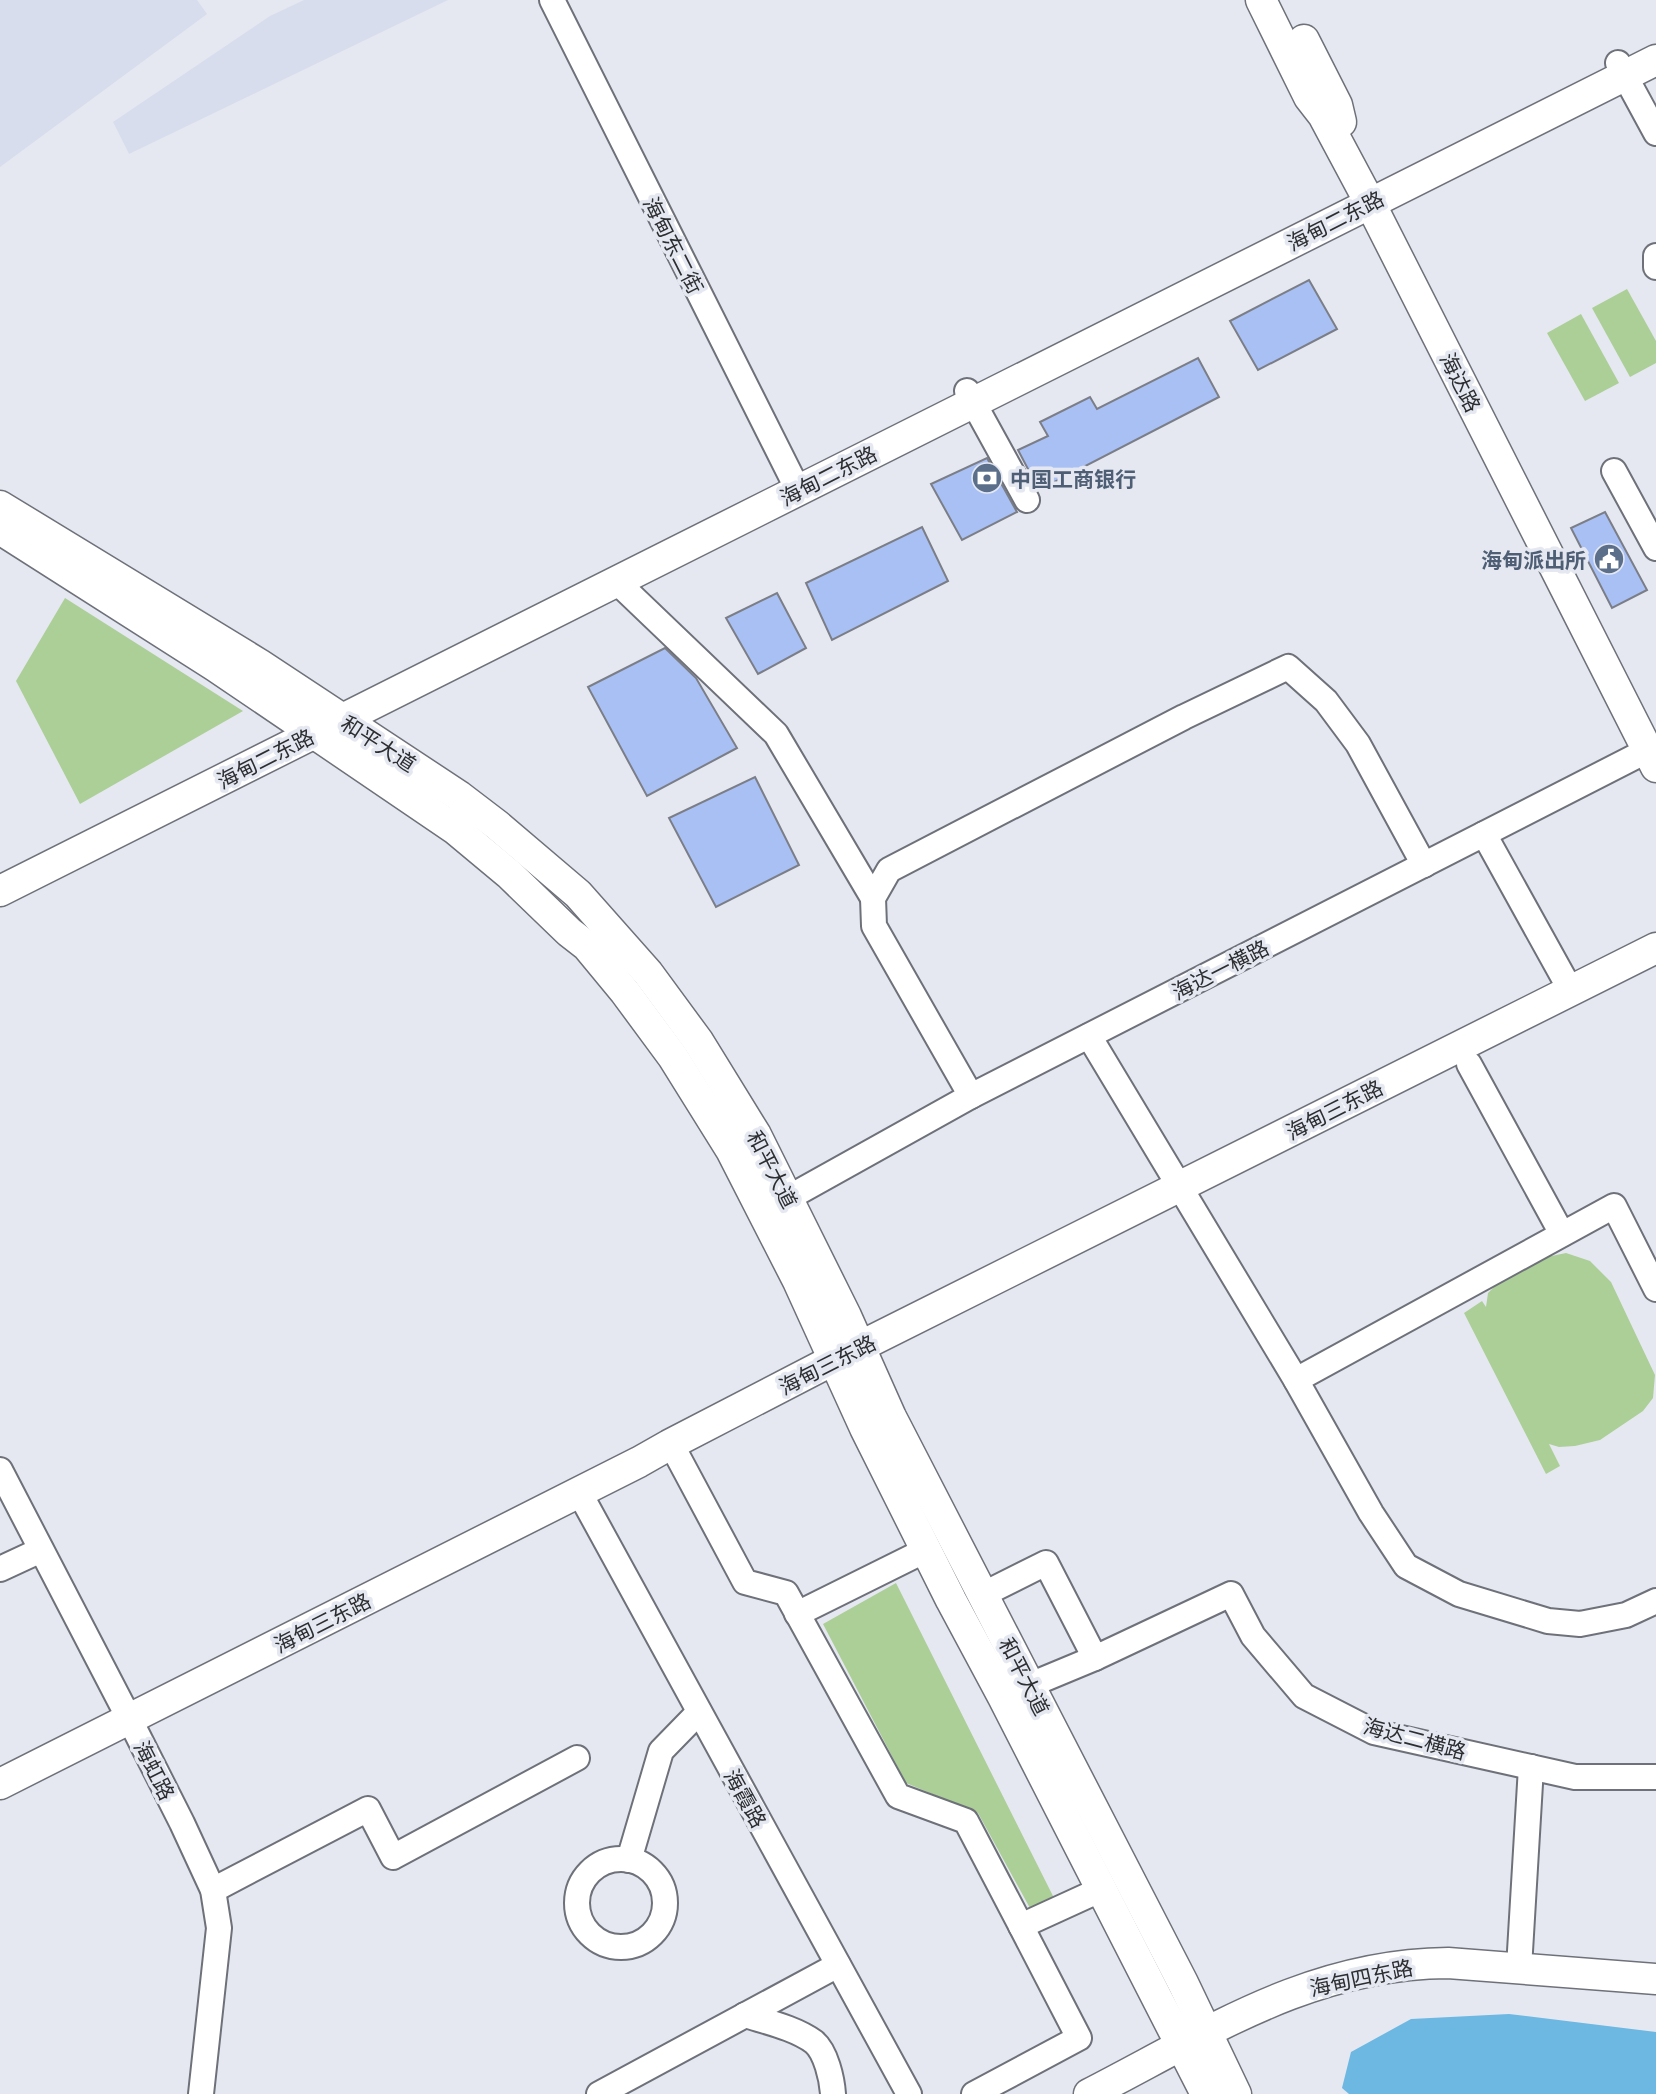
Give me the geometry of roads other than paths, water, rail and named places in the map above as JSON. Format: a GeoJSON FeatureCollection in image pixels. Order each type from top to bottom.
{"type":"FeatureCollection","features":[{"type":"Feature","properties":{"kind":"main road","name":"海达路"},"geometry":{"type":"LineString","coordinates":[[1261,0],[1309,97],[1372,195]]}},
{"type":"Feature","properties":{"kind":"main road","name":"海达路"},"geometry":{"type":"LineString","coordinates":[[1284,0],[1337,105],[1341,122],[1372,195],[1654,751]]}},
{"type":"Feature","properties":{"kind":"main road","name":"海甸二东路"},"geometry":{"type":"LineString","coordinates":[[0,891],[476,638],[799,483],[1372,195],[1621,69],[1656,44]]}},
{"type":"Feature","properties":{"kind":"main road","name":"海甸二东路"},"geometry":{"type":"LineString","coordinates":[[1621,69],[1656,60]]}},
{"type":"Feature","properties":{"kind":"main road","name":"海甸二东路"},"geometry":{"type":"LineString","coordinates":[[0,871],[616,581],[799,483]]}},
{"type":"Feature","properties":{"kind":"main road","name":"和平大道"},"geometry":{"type":"LineString","coordinates":[[0,506],[183,617],[321,721],[480,849],[587,946],[625,992],[673,1057],[731,1150],[851,1362],[891,1417],[1183,1983],[1206,2094]]}},
{"type":"Feature","properties":{"kind":"main road","name":"和平大道"},"geometry":{"type":"LineString","coordinates":[[0,529],[215,666],[321,721],[407,760],[497,825],[585,902],[648,973],[698,1041],[750,1123],[788,1199],[851,1362],[865,1427],[1102,1889],[1198,2047],[1236,2094]]}},
{"type":"Feature","properties":{"kind":"main road","name":"海甸三东路"},"geometry":{"type":"LineString","coordinates":[[1186,1195],[1656,948]]}},
{"type":"Feature","properties":{"kind":"main road"},"geometry":{"type":"LineString","coordinates":[[0,1795],[132,1724],[723,1431],[750,1422],[851,1362],[1186,1195],[1469,1064],[1656,970]]}},
{"type":"Feature","properties":{"kind":"main road","name":"海甸三东路"},"geometry":{"type":"LineString","coordinates":[[0,1784],[132,1724],[669,1445],[851,1362]]}},
{"type":"Feature","properties":{"kind":"main road","name":"海甸四东路"},"geometry":{"type":"LineString","coordinates":[[1124,2094],[1253,2009],[1290,1993],[1346,1975],[1433,1963],[1656,1979]]}},
{"type":"Feature","properties":{"kind":"main road","name":"海甸四东路"},"geometry":{"type":"LineString","coordinates":[[1089,2094],[1198,2047],[1302,2007],[1335,1997],[1405,1984],[1455,1983],[1656,1997]]}},
{"type":"Feature","properties":{"kind":"street","name":"海甸东二街"},"geometry":{"type":"LineString","coordinates":[[552,0],[799,483]]}},
{"type":"Feature","properties":{"kind":"street","name":"海甸东二街"},"geometry":{"type":"LineString","coordinates":[[561,0],[799,483]]}},
{"type":"Feature","properties":{"kind":"street"},"geometry":{"type":"LineString","coordinates":[[1621,69],[1656,133]]}},
{"type":"Feature","properties":{"kind":"street"},"geometry":{"type":"LineString","coordinates":[[1656,256],[1656,267]]}},
{"type":"Feature","properties":{"kind":"street"},"geometry":{"type":"LineString","coordinates":[[970,397],[1027,500]]}},
{"type":"Feature","properties":{"kind":"street"},"geometry":{"type":"LineString","coordinates":[[1614,471],[1656,548]]}},
{"type":"Feature","properties":{"kind":"street"},"geometry":{"type":"LineString","coordinates":[[616,581],[776,734],[873,898],[874,926],[971,1096]]}},
{"type":"Feature","properties":{"kind":"street"},"geometry":{"type":"LineString","coordinates":[[873,898],[889,870],[1184,717],[1288,667],[1326,701],[1358,744],[1424,865]]}},
{"type":"Feature","properties":{"kind":"street","name":"海达一横路"},"geometry":{"type":"LineString","coordinates":[[788,1199],[971,1096],[1484,834],[1654,751]]}},
{"type":"Feature","properties":{"kind":"street"},"geometry":{"type":"LineString","coordinates":[[1484,834],[1571,991]]}},
{"type":"Feature","properties":{"kind":"street"},"geometry":{"type":"LineString","coordinates":[[1089,1036],[1296,1380],[1371,1513],[1406,1566],[1459,1594],[1548,1620],[1580,1624],[1626,1615],[1656,1601]]}},
{"type":"Feature","properties":{"kind":"street"},"geometry":{"type":"LineString","coordinates":[[1469,1064],[1562,1234]]}},
{"type":"Feature","properties":{"kind":"street"},"geometry":{"type":"LineString","coordinates":[[1296,1380],[1614,1206],[1656,1289]]}},
{"type":"Feature","properties":{"kind":"street"},"geometry":{"type":"LineString","coordinates":[[677,1455],[744,1582],[786,1593],[898,1796],[966,1821],[1079,2038],[974,2094]]}},
{"type":"Feature","properties":{"kind":"street","name":"海虹路"},"geometry":{"type":"LineString","coordinates":[[0,1470],[132,1724],[213,1890],[219,1928],[201,2094]]}},
{"type":"Feature","properties":{"kind":"street","name":"海霞路"},"geometry":{"type":"LineString","coordinates":[[584,1501],[909,2094]]}},
{"type":"Feature","properties":{"kind":"street"},"geometry":{"type":"LineString","coordinates":[[0,1569],[41,1550]]}},
{"type":"Feature","properties":{"kind":"street"},"geometry":{"type":"LineString","coordinates":[[797,1614],[926,1550]]}},
{"type":"Feature","properties":{"kind":"street"},"geometry":{"type":"LineString","coordinates":[[984,1594],[1046,1563],[1095,1658],[1030,1685]]}},
{"type":"Feature","properties":{"kind":"street","name":"海达二横路"},"geometry":{"type":"LineString","coordinates":[[1095,1658],[1231,1594],[1253,1636],[1304,1696],[1374,1732],[1576,1777],[1656,1777]]}},
{"type":"Feature","properties":{"kind":"street"},"geometry":{"type":"LineString","coordinates":[[629,1860],[661,1751],[699,1712]]}},
{"type":"Feature","properties":{"kind":"street"},"geometry":{"type":"LineString","coordinates":[[213,1890],[368,1809],[393,1857],[577,1758]]}},
{"type":"Feature","properties":{"kind":"street"},"geometry":{"type":"LineString","coordinates":[[1519,1968],[1531,1767]]}},
{"type":"Feature","properties":{"kind":"street"},"geometry":{"type":"LineString","coordinates":[[1021,1926],[1102,1889]]}},
{"type":"Feature","properties":{"kind":"street"},"geometry":{"type":"LineString","coordinates":[[600,2094],[838,1965]]}},
{"type":"Feature","properties":{"kind":"street"},"geometry":{"type":"LineString","coordinates":[[745,2015],[798,2033],[816,2044],[831,2075],[833,2094]]}},
{"type":"Feature","properties":{"kind":"water"},"geometry":{"type":"Polygon","coordinates":[[[1509,2014],[1656,2032],[1656,2094],[1349,2094],[1342,2088],[1351,2052],[1411,2019],[1509,2014]]]}},
{"type":"Feature","properties":{"kind":"place","name":"中国工商银行"},"geometry":{"type":"Point","coordinates":[987,478]}},
{"type":"Feature","properties":{"kind":"place","name":"海甸派出所"},"geometry":{"type":"Point","coordinates":[1609,559]}}]}
